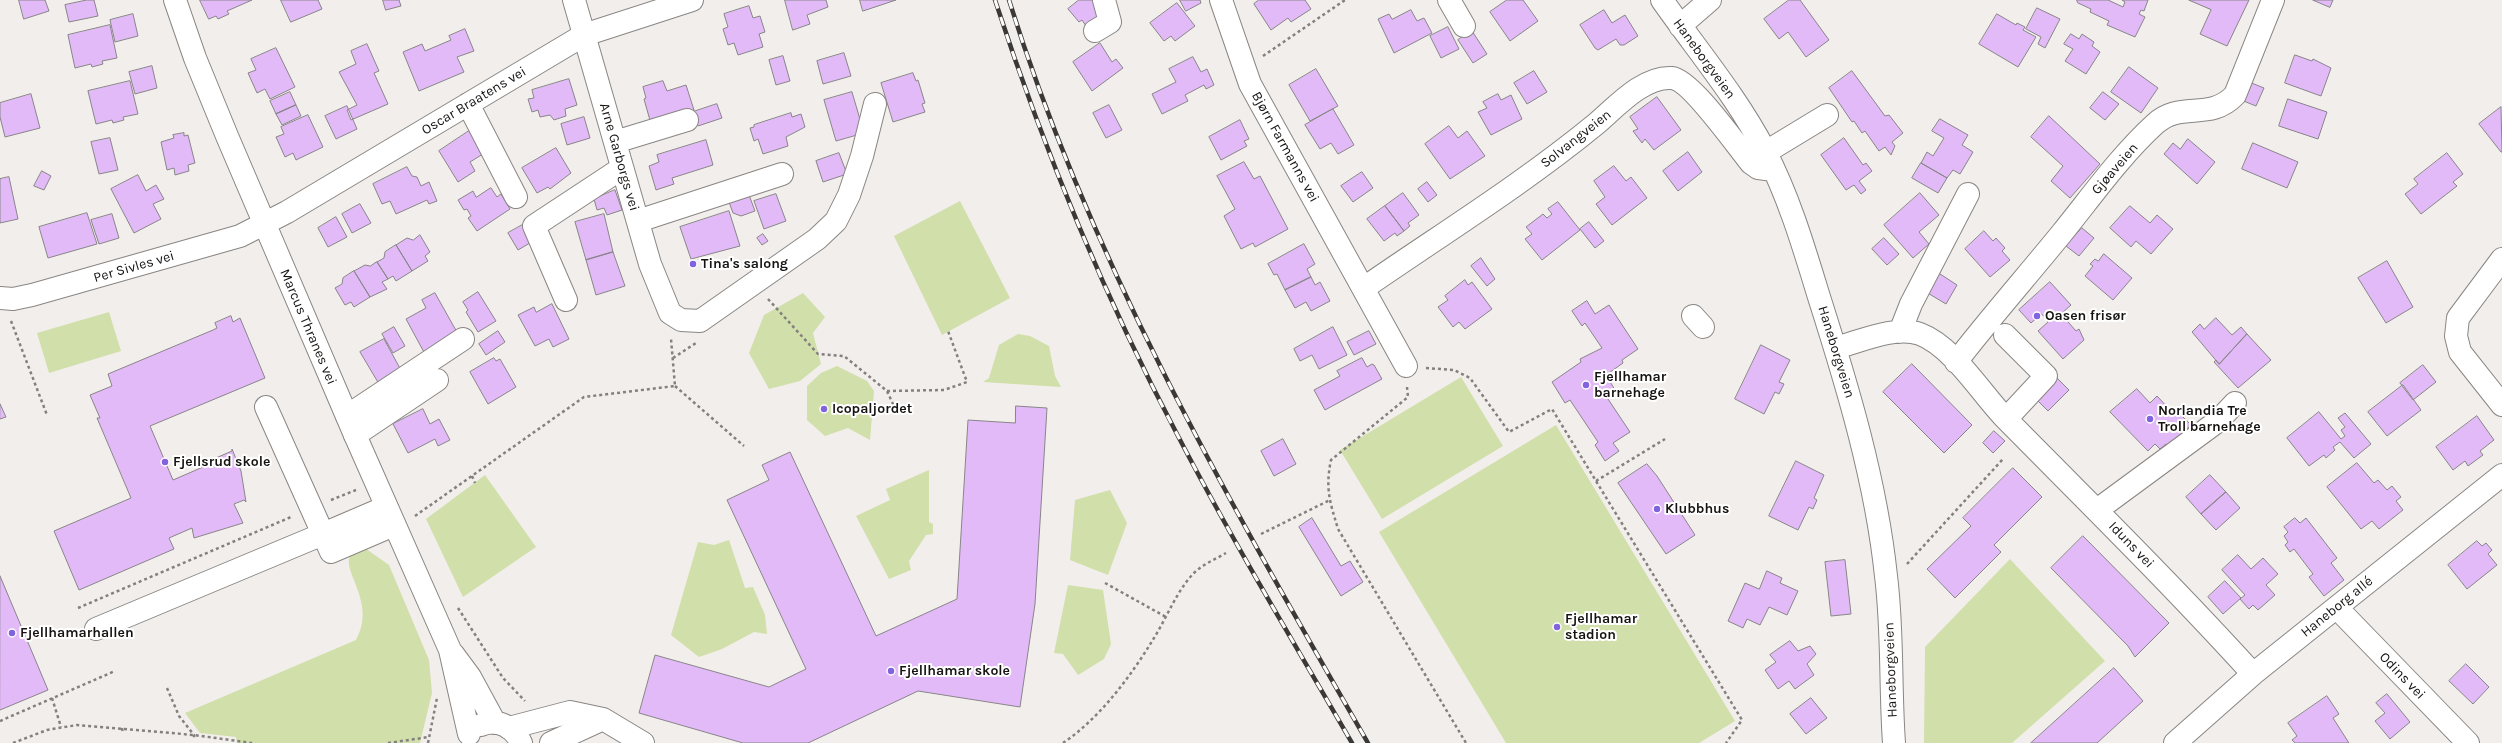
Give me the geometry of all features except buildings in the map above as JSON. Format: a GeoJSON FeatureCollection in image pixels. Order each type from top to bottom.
{"type":"FeatureCollection","features":[{"type":"Feature","properties":{"kind":"street","name":"Marcus Thranes vei"},"geometry":{"type":"LineString","coordinates":[[175,0],[195,58],[265,224],[351,425],[397,517],[450,650],[467,739]]}},
{"type":"Feature","properties":{"kind":"street","name":"Arne Garborgs vei"},"geometry":{"type":"LineString","coordinates":[[574,0],[650,264],[670,313]]}},
{"type":"Feature","properties":{"kind":"street","name":"Oscar Braatens vei"},"geometry":{"type":"LineString","coordinates":[[265,224],[584,35],[692,0]]}},
{"type":"Feature","properties":{"kind":"street"},"geometry":{"type":"LineString","coordinates":[[1095,31],[1110,22],[1104,0]]}},
{"type":"Feature","properties":{"kind":"street","name":"Bjørn Farmanns vei"},"geometry":{"type":"LineString","coordinates":[[1221,0],[1250,84],[1406,366]]}},
{"type":"Feature","properties":{"kind":"street"},"geometry":{"type":"LineString","coordinates":[[1449,0],[1464,26]]}},
{"type":"Feature","properties":{"kind":"street","name":"Haneborgveien"},"geometry":{"type":"LineString","coordinates":[[1662,0],[1730,93],[1770,161],[1808,263],[1835,348],[1860,438],[1884,556],[1889,600],[1894,743]]}},
{"type":"Feature","properties":{"kind":"street"},"geometry":{"type":"LineString","coordinates":[[1680,26],[1710,0]]}},
{"type":"Feature","properties":{"kind":"street","name":"Gjøaveien"},"geometry":{"type":"LineString","coordinates":[[1956,362],[2119,163],[2156,123],[2173,113],[2216,109],[2227,104],[2235,95],[2273,0]]}},
{"type":"Feature","properties":{"kind":"street","name":"Solvangveien"},"geometry":{"type":"LineString","coordinates":[[1364,288],[1565,150],[1640,88],[1657,81],[1672,78],[1687,85],[1751,163],[1758,168],[1770,161]]}},
{"type":"Feature","properties":{"kind":"street"},"geometry":{"type":"LineString","coordinates":[[468,104],[516,197]]}},
{"type":"Feature","properties":{"kind":"street"},"geometry":{"type":"LineString","coordinates":[[670,313],[681,320],[700,321],[817,239],[836,221],[849,194],[862,156],[875,104]]}},
{"type":"Feature","properties":{"kind":"street"},"geometry":{"type":"LineString","coordinates":[[1770,161],[1827,115]]}},
{"type":"Feature","properties":{"kind":"street"},"geometry":{"type":"LineString","coordinates":[[615,142],[687,120]]}},
{"type":"Feature","properties":{"kind":"street"},"geometry":{"type":"LineString","coordinates":[[566,300],[534,226],[622,168]]}},
{"type":"Feature","properties":{"kind":"street"},"geometry":{"type":"LineString","coordinates":[[638,221],[782,174]]}},
{"type":"Feature","properties":{"kind":"street"},"geometry":{"type":"LineString","coordinates":[[1900,332],[1911,304],[1968,194]]}},
{"type":"Feature","properties":{"kind":"street","name":"Per Sivles vei"},"geometry":{"type":"LineString","coordinates":[[1,298],[32,295],[214,245],[240,236],[265,224]]}},
{"type":"Feature","properties":{"kind":"street"},"geometry":{"type":"LineString","coordinates":[[2502,259],[2458,318],[2456,336],[2460,352],[2502,405]]}},
{"type":"Feature","properties":{"kind":"street","name":"Iduns vei"},"geometry":{"type":"LineString","coordinates":[[1835,348],[1900,332],[1925,336],[1934,341],[1956,362],[2006,419],[2097,510],[2253,674]]}},
{"type":"Feature","properties":{"kind":"street"},"geometry":{"type":"LineString","coordinates":[[2005,335],[2046,376],[2006,419]]}},
{"type":"Feature","properties":{"kind":"street"},"geometry":{"type":"LineString","coordinates":[[351,425],[463,339]]}},
{"type":"Feature","properties":{"kind":"street"},"geometry":{"type":"LineString","coordinates":[[351,425],[437,380]]}},
{"type":"Feature","properties":{"kind":"street"},"geometry":{"type":"LineString","coordinates":[[2097,510],[2218,421],[2235,403]]}},
{"type":"Feature","properties":{"kind":"street"},"geometry":{"type":"LineString","coordinates":[[266,407],[327,543]]}},
{"type":"Feature","properties":{"kind":"street","name":"Haneborg allé"},"geometry":{"type":"LineString","coordinates":[[2175,743],[2253,674],[2502,475]]}},
{"type":"Feature","properties":{"kind":"street"},"geometry":{"type":"LineString","coordinates":[[96,629],[397,517]]}},
{"type":"Feature","properties":{"kind":"street","name":"Odins vei"},"geometry":{"type":"LineString","coordinates":[[2337,608],[2468,743]]}},
{"type":"Feature","properties":{"kind":"street","name":"Marcus Thranes vei"},"geometry":{"type":"LineString","coordinates":[[450,650],[508,731]]}},
{"type":"Feature","properties":{"kind":"street"},"geometry":{"type":"LineString","coordinates":[[467,739],[476,728],[508,731],[570,712],[603,719],[643,743]]}},
{"type":"Feature","properties":{"kind":"street"},"geometry":{"type":"LineString","coordinates":[[551,743],[603,719]]}},
{"type":"Feature","properties":{"kind":"path"},"geometry":{"type":"LineString","coordinates":[[1244,69],[1345,0]]}},
{"type":"Feature","properties":{"kind":"path"},"geometry":{"type":"LineString","coordinates":[[766,297],[775,309],[818,354],[844,356],[887,391],[897,413]]}},
{"type":"Feature","properties":{"kind":"path"},"geometry":{"type":"LineString","coordinates":[[1,298],[47,415]]}},
{"type":"Feature","properties":{"kind":"path"},"geometry":{"type":"LineString","coordinates":[[670,313],[675,386],[744,446]]}},
{"type":"Feature","properties":{"kind":"path"},"geometry":{"type":"LineString","coordinates":[[887,391],[944,390],[967,382],[948,332]]}},
{"type":"Feature","properties":{"kind":"path"},"geometry":{"type":"LineString","coordinates":[[1466,743],[1338,529],[1327,482],[1331,460],[1408,397],[1406,366],[1454,370],[1470,378],[1509,432],[1552,409],[1742,720],[1726,743]]}},
{"type":"Feature","properties":{"kind":"path"},"geometry":{"type":"LineString","coordinates":[[397,517],[472,476],[584,397],[675,386]]}},
{"type":"Feature","properties":{"kind":"path"},"geometry":{"type":"LineString","coordinates":[[1595,481],[1665,439]]}},
{"type":"Feature","properties":{"kind":"path"},"geometry":{"type":"LineString","coordinates":[[1907,564],[2003,459]]}},
{"type":"Feature","properties":{"kind":"path"},"geometry":{"type":"LineString","coordinates":[[472,476],[474,483]]}},
{"type":"Feature","properties":{"kind":"path"},"geometry":{"type":"LineString","coordinates":[[78,608],[361,487]]}},
{"type":"Feature","properties":{"kind":"path"},"geometry":{"type":"LineString","coordinates":[[1261,534],[1330,500]]}},
{"type":"Feature","properties":{"kind":"path"},"geometry":{"type":"LineString","coordinates":[[1063,743],[1110,699],[1139,662],[1193,575],[1226,553]]}},
{"type":"Feature","properties":{"kind":"path"},"geometry":{"type":"LineString","coordinates":[[1105,583],[1166,617]]}},
{"type":"Feature","properties":{"kind":"path"},"geometry":{"type":"LineString","coordinates":[[458,608],[503,678],[529,704]]}},
{"type":"Feature","properties":{"kind":"path"},"geometry":{"type":"LineString","coordinates":[[0,721],[115,671]]}},
{"type":"Feature","properties":{"kind":"path"},"geometry":{"type":"LineString","coordinates":[[167,688],[179,716],[194,735],[194,740]]}},
{"type":"Feature","properties":{"kind":"path"},"geometry":{"type":"LineString","coordinates":[[428,743],[437,695]]}},
{"type":"Feature","properties":{"kind":"path"},"geometry":{"type":"LineString","coordinates":[[52,698],[61,727]]}},
{"type":"Feature","properties":{"kind":"path"},"geometry":{"type":"LineString","coordinates":[[13,743],[61,727],[78,725],[194,735],[252,743]]}},
{"type":"Feature","properties":{"kind":"path"},"geometry":{"type":"LineString","coordinates":[[122,728],[123,732]]}},
{"type":"Feature","properties":{"kind":"path"},"geometry":{"type":"LineString","coordinates":[[388,743],[429,737]]}},
{"type":"Feature","properties":{"kind":"green space"},"geometry":{"type":"Polygon","coordinates":[[[960,201],[1010,298],[942,335],[894,236],[960,201]]]}},
{"type":"Feature","properties":{"kind":"green space"},"geometry":{"type":"Polygon","coordinates":[[[803,293],[825,317],[813,333],[821,364],[800,381],[769,389],[749,353],[764,315],[803,293]]]}},
{"type":"Feature","properties":{"kind":"green space"},"geometry":{"type":"Polygon","coordinates":[[[109,312],[121,351],[49,373],[37,333],[109,312]]]}},
{"type":"Feature","properties":{"kind":"green space"},"geometry":{"type":"Polygon","coordinates":[[[1018,334],[1030,336],[1049,346],[1055,376],[1061,387],[983,382],[989,378],[999,345],[1018,334]]]}},
{"type":"Feature","properties":{"kind":"green space"},"geometry":{"type":"Polygon","coordinates":[[[837,366],[867,381],[874,391],[870,440],[848,428],[825,436],[807,420],[807,386],[821,373],[837,366]]]}},
{"type":"Feature","properties":{"kind":"green space"},"geometry":{"type":"Polygon","coordinates":[[[1461,377],[1503,446],[1382,519],[1340,450],[1461,377]]]}},
{"type":"Feature","properties":{"kind":"green space","name":"Fjellhamar stadion"},"geometry":{"type":"Polygon","coordinates":[[[1556,425],[1735,721],[1699,743],[1506,743],[1379,532],[1556,425]]]}},
{"type":"Feature","properties":{"kind":"green space"},"geometry":{"type":"Polygon","coordinates":[[[929,470],[929,522],[933,524],[933,534],[926,535],[909,561],[911,570],[889,579],[856,516],[890,500],[886,489],[929,470]]]}},
{"type":"Feature","properties":{"kind":"green space"},"geometry":{"type":"Polygon","coordinates":[[[485,475],[536,547],[463,597],[426,519],[485,475]]]}},
{"type":"Feature","properties":{"kind":"green space"},"geometry":{"type":"Polygon","coordinates":[[[1110,490],[1127,523],[1108,575],[1070,560],[1075,500],[1110,490]]]}},
{"type":"Feature","properties":{"kind":"green space"},"geometry":{"type":"Polygon","coordinates":[[[729,540],[745,588],[753,587],[765,615],[767,634],[754,632],[722,649],[699,657],[671,635],[698,542],[714,545],[729,540]]]}},
{"type":"Feature","properties":{"kind":"green space"},"geometry":{"type":"Polygon","coordinates":[[[362,546],[389,565],[429,660],[432,693],[420,743],[237,743],[236,737],[200,733],[185,713],[356,640],[363,614],[358,590],[349,563],[350,556],[362,546]]]}},
{"type":"Feature","properties":{"kind":"green space"},"geometry":{"type":"Polygon","coordinates":[[[2010,559],[2105,661],[2012,743],[1924,743],[1925,647],[2010,559]]]}},
{"type":"Feature","properties":{"kind":"green space"},"geometry":{"type":"Polygon","coordinates":[[[1068,585],[1103,590],[1111,644],[1104,659],[1078,675],[1063,654],[1054,653],[1068,585]]]}},
{"type":"Feature","properties":{"kind":"railway"},"geometry":{"type":"LineString","coordinates":[[995,0],[1055,167],[1100,276],[1125,330],[1178,436],[1220,514],[1352,743]]}},
{"type":"Feature","properties":{"kind":"railway"},"geometry":{"type":"LineString","coordinates":[[1009,0],[1043,98],[1081,195],[1123,289],[1168,381],[1216,473],[1265,563],[1368,743]]}},
{"type":"Feature","properties":{"kind":"place","name":"Tina's salong"},"geometry":{"type":"Point","coordinates":[693,264]}},
{"type":"Feature","properties":{"kind":"place","name":"Oasen frisør"},"geometry":{"type":"Point","coordinates":[2037,316]}},
{"type":"Feature","properties":{"kind":"place","name":"Fjellhamar barnehage"},"geometry":{"type":"Point","coordinates":[1586,385]}},
{"type":"Feature","properties":{"kind":"place","name":"Icopaljordet"},"geometry":{"type":"Point","coordinates":[824,409]}},
{"type":"Feature","properties":{"kind":"place","name":"Norlandia Tre Troll barnehage"},"geometry":{"type":"Point","coordinates":[2150,419]}},
{"type":"Feature","properties":{"kind":"place","name":"Fjellsrud skole"},"geometry":{"type":"Point","coordinates":[165,462]}},
{"type":"Feature","properties":{"kind":"place","name":"Klubbhus"},"geometry":{"type":"Point","coordinates":[1657,509]}},
{"type":"Feature","properties":{"kind":"place","name":"Fjellhamar stadion"},"geometry":{"type":"Point","coordinates":[1557,627]}},
{"type":"Feature","properties":{"kind":"place","name":"Fjellhamarhallen"},"geometry":{"type":"Point","coordinates":[12,633]}},
{"type":"Feature","properties":{"kind":"place","name":"Fjellhamar skole"},"geometry":{"type":"Point","coordinates":[891,671]}}]}
